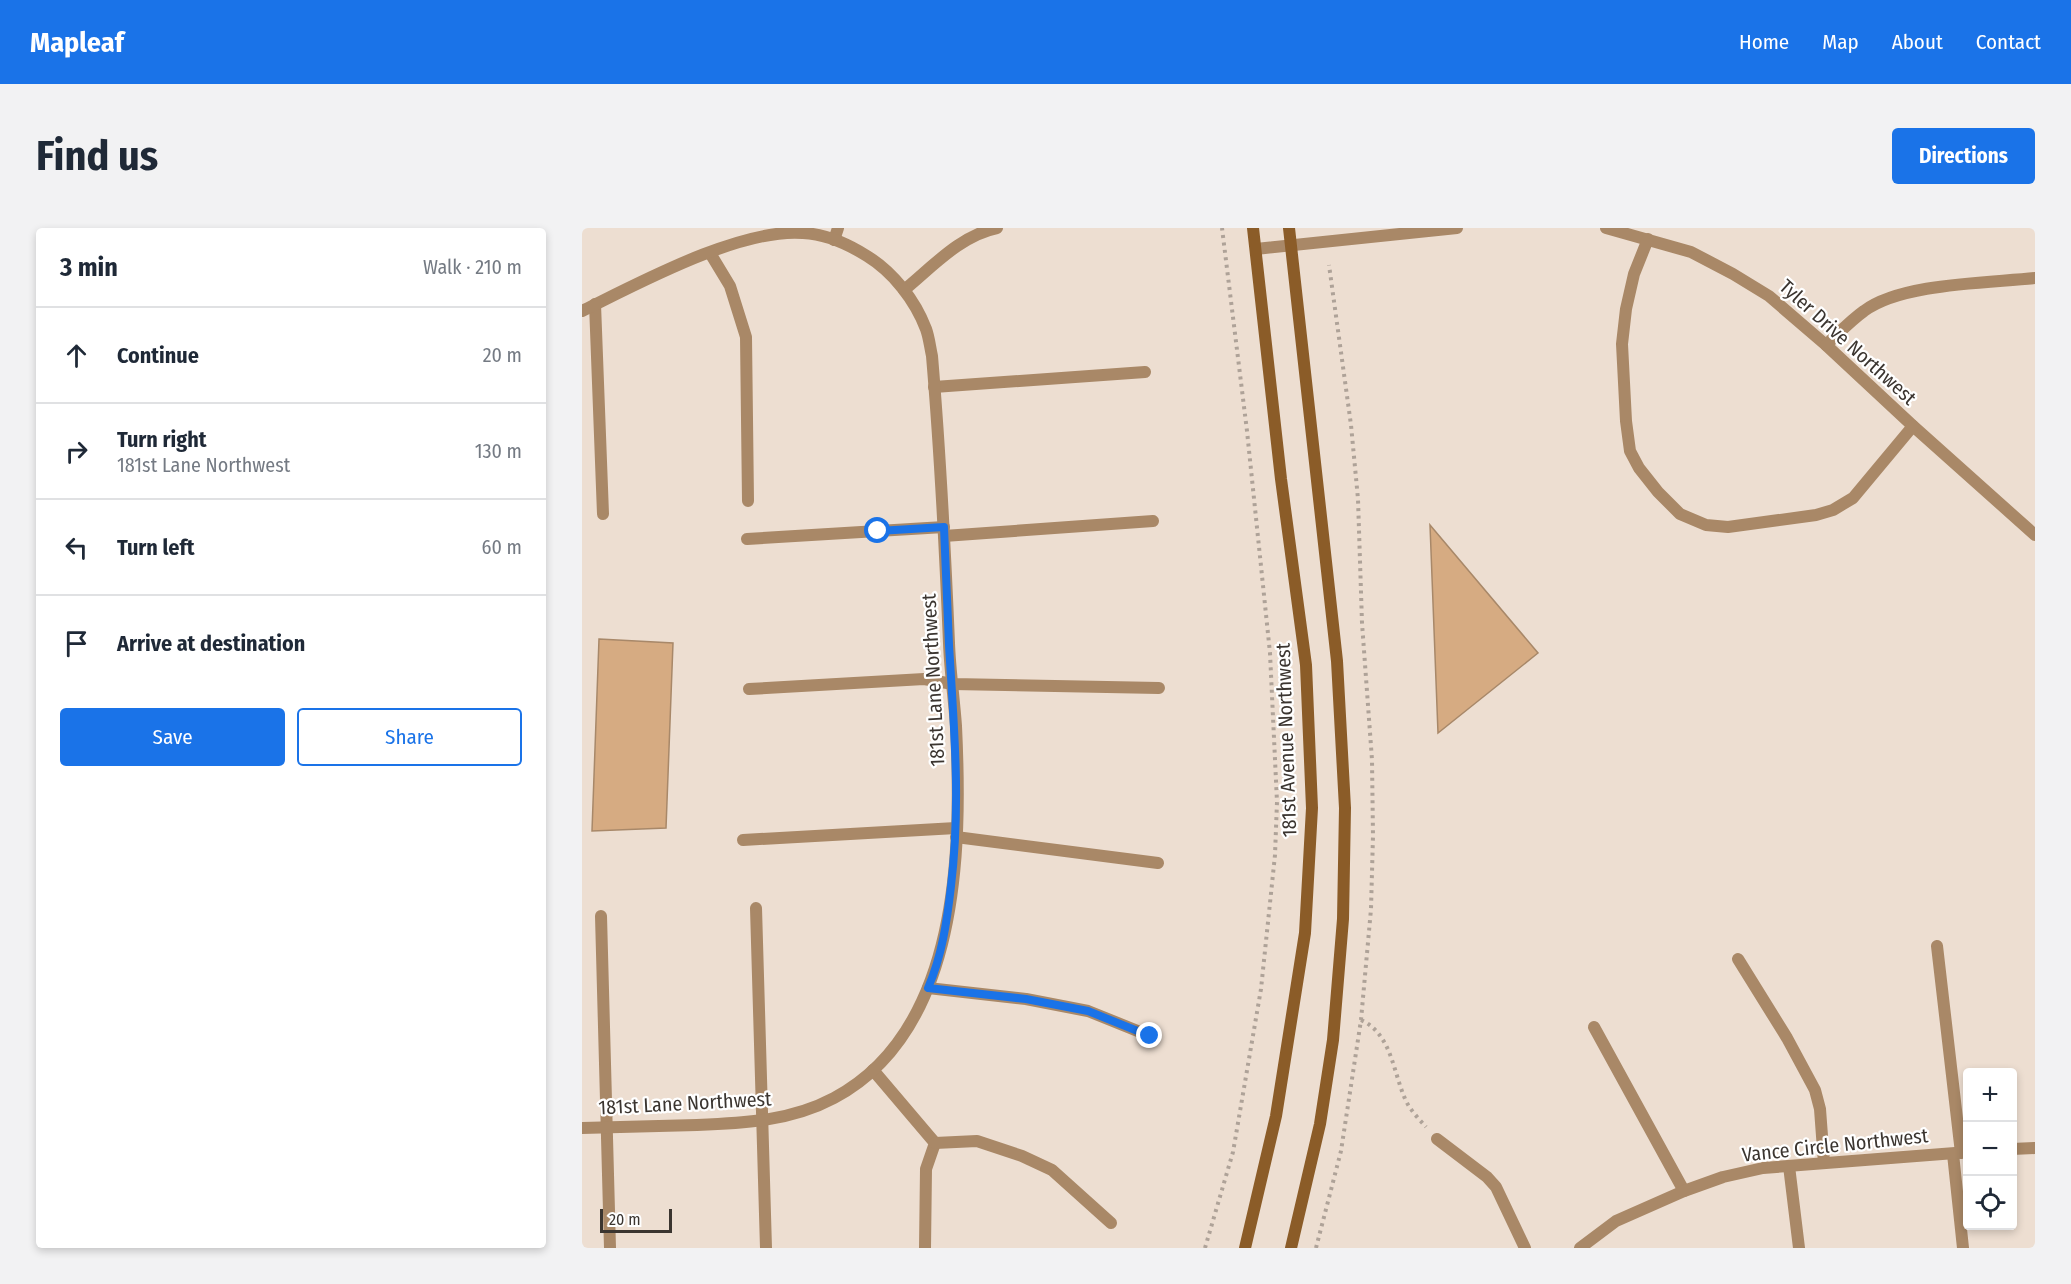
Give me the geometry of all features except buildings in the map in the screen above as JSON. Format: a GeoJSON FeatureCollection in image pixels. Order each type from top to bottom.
{"type":"FeatureCollection","features":[{"type":"Feature","properties":{"kind":"main road","name":"181st Avenue Northwest"},"geometry":{"type":"LineString","coordinates":[[1245,1248],[1276,1116],[1305,933],[1312,808],[1306,665],[1281,479],[1253,228]]}},
{"type":"Feature","properties":{"kind":"main road"},"geometry":{"type":"LineString","coordinates":[[1289,228],[1337,661],[1346,808],[1343,919],[1333,1040],[1320,1124],[1291,1248]]}},
{"type":"Feature","properties":{"kind":"street"},"geometry":{"type":"LineString","coordinates":[[904,290],[962,242],[982,231],[998,228]]}},
{"type":"Feature","properties":{"kind":"street"},"geometry":{"type":"LineString","coordinates":[[1256,249],[1457,228]]}},
{"type":"Feature","properties":{"kind":"street","name":"Tyler Drive Northwest"},"geometry":{"type":"LineString","coordinates":[[1606,228],[1690,252],[1769,296],[2035,535]]}},
{"type":"Feature","properties":{"kind":"street","name":"181st Lane Northwest"},"geometry":{"type":"LineString","coordinates":[[582,311],[652,276],[710,253],[777,232],[836,234],[878,263],[904,290],[915,305],[926,330],[932,356],[957,766],[956,833],[944,934],[928,988],[906,1035],[885,1059],[835,1098],[777,1119],[582,1128]]}},
{"type":"Feature","properties":{"kind":"street"},"geometry":{"type":"LineString","coordinates":[[1648,239],[1634,274],[1626,309],[1622,344],[1626,421],[1630,451],[1639,468],[1680,514],[1706,525],[1728,527],[1816,515],[1833,510],[1853,498],[1913,426]]}},
{"type":"Feature","properties":{"kind":"street"},"geometry":{"type":"LineString","coordinates":[[710,253],[730,286],[746,337],[748,501]]}},
{"type":"Feature","properties":{"kind":"street"},"geometry":{"type":"LineString","coordinates":[[1826,345],[1865,310],[1896,295],[1928,289],[2035,278]]}},
{"type":"Feature","properties":{"kind":"street"},"geometry":{"type":"LineString","coordinates":[[595,304],[603,514]]}},
{"type":"Feature","properties":{"kind":"street"},"geometry":{"type":"LineString","coordinates":[[934,387],[1145,372]]}},
{"type":"Feature","properties":{"kind":"street"},"geometry":{"type":"LineString","coordinates":[[747,539],[944,532],[1153,520]]}},
{"type":"Feature","properties":{"kind":"street"},"geometry":{"type":"LineString","coordinates":[[749,689],[924,679],[952,684],[1160,688]]}},
{"type":"Feature","properties":{"kind":"street"},"geometry":{"type":"LineString","coordinates":[[743,840],[956,833],[1158,863]]}},
{"type":"Feature","properties":{"kind":"street"},"geometry":{"type":"LineString","coordinates":[[756,908],[766,1248]]}},
{"type":"Feature","properties":{"kind":"street"},"geometry":{"type":"LineString","coordinates":[[601,916],[610,1248]]}},
{"type":"Feature","properties":{"kind":"street"},"geometry":{"type":"LineString","coordinates":[[1937,946],[1961,1153],[1963,1248]]}},
{"type":"Feature","properties":{"kind":"street"},"geometry":{"type":"LineString","coordinates":[[1738,959],[1787,1038],[1815,1090],[1820,1109],[1824,1163]]}},
{"type":"Feature","properties":{"kind":"street"},"geometry":{"type":"LineString","coordinates":[[928,988],[1026,999],[1088,1011],[1150,1036]]}},
{"type":"Feature","properties":{"kind":"street"},"geometry":{"type":"LineString","coordinates":[[1594,1027],[1684,1191]]}},
{"type":"Feature","properties":{"kind":"street"},"geometry":{"type":"LineString","coordinates":[[873,1070],[935,1143]]}},
{"type":"Feature","properties":{"kind":"street"},"geometry":{"type":"LineString","coordinates":[[1437,1139],[1496,1187],[1525,1248]]}},
{"type":"Feature","properties":{"kind":"street"},"geometry":{"type":"LineString","coordinates":[[935,1143],[976,1141],[1022,1156],[1052,1170],[1111,1223]]}},
{"type":"Feature","properties":{"kind":"street"},"geometry":{"type":"LineString","coordinates":[[925,1248],[926,1169],[935,1143]]}},
{"type":"Feature","properties":{"kind":"street"},"geometry":{"type":"LineString","coordinates":[[2017,1149],[2035,1148]]}},
{"type":"Feature","properties":{"kind":"street","name":"Vance Circle Northwest"},"geometry":{"type":"LineString","coordinates":[[1580,1248],[1616,1221],[1684,1191],[1763,1168],[1961,1153]]}},
{"type":"Feature","properties":{"kind":"street"},"geometry":{"type":"LineString","coordinates":[[1789,1166],[1799,1248]]}},
{"type":"Feature","properties":{"kind":"path"},"geometry":{"type":"LineString","coordinates":[[1205,1248],[1233,1152],[1261,989],[1275,855],[1276,802],[1270,653],[1247,431],[1222,228]]}},
{"type":"Feature","properties":{"kind":"path"},"geometry":{"type":"LineString","coordinates":[[1361,1020],[1378,1031],[1387,1046],[1407,1103],[1437,1139]]}},
{"type":"Feature","properties":{"kind":"shaded area"},"geometry":{"type":"Polygon","coordinates":[[[1430,525],[1538,653],[1438,733],[1430,525]]]}},
{"type":"Feature","properties":{"kind":"shaded area"},"geometry":{"type":"Polygon","coordinates":[[[599,639],[673,643],[666,828],[592,831],[599,639]]]}},
{"type":"Feature","properties":{"kind":"route"},"geometry":{"type":"LineString","coordinates":[[878,531],[944,527],[949,644],[956,726],[956,843],[942,945],[928,988],[1026,999],[1088,1011],[1150,1036]]}}]}
